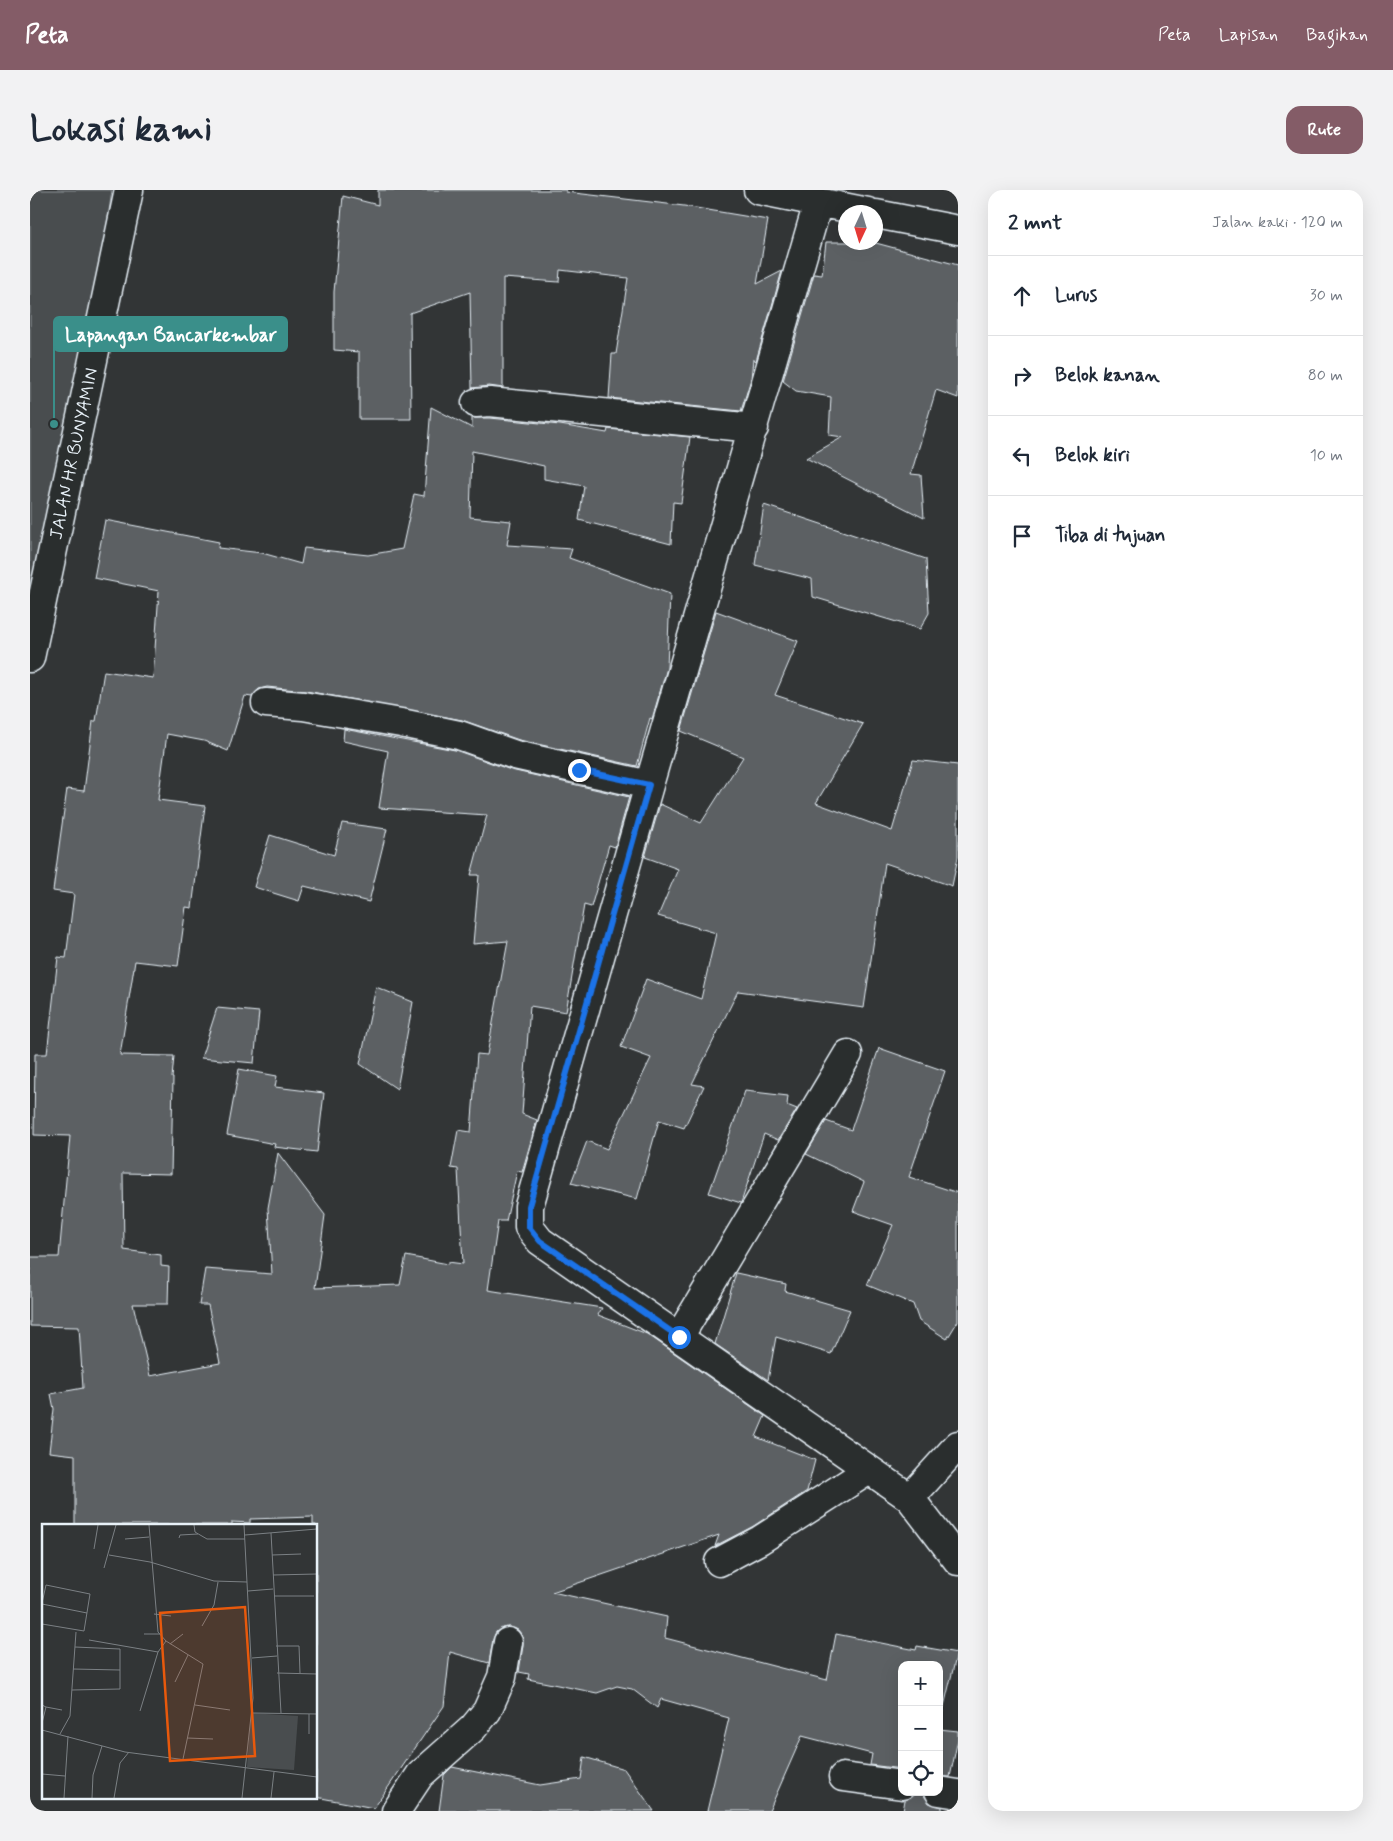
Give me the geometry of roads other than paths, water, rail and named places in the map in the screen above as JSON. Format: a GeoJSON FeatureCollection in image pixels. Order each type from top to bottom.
{"type":"FeatureCollection","features":[{"type":"Feature","properties":{"kind":"street","name":"JALAN HR BUNYAMIN"},"geometry":{"type":"LineString","coordinates":[[30,658],[129,190]]}},
{"type":"Feature","properties":{"kind":"street"},"geometry":{"type":"LineString","coordinates":[[758,190],[838,207]]}},
{"type":"Feature","properties":{"kind":"street"},"geometry":{"type":"LineString","coordinates":[[818,203],[529,1206],[529,1227],[540,1241],[910,1498],[958,1560]]}},
{"type":"Feature","properties":{"kind":"street"},"geometry":{"type":"LineString","coordinates":[[883,215],[958,230]]}},
{"type":"Feature","properties":{"kind":"street"},"geometry":{"type":"LineString","coordinates":[[476,403],[500,403],[754,428]]}},
{"type":"Feature","properties":{"kind":"street"},"geometry":{"type":"LineString","coordinates":[[266,703],[303,706],[459,735],[515,755],[649,785]]}},
{"type":"Feature","properties":{"kind":"street"},"geometry":{"type":"LineString","coordinates":[[679,1337],[848,1054]]}},
{"type":"Feature","properties":{"kind":"street"},"geometry":{"type":"LineString","coordinates":[[910,1498],[958,1445]]}},
{"type":"Feature","properties":{"kind":"street"},"geometry":{"type":"LineString","coordinates":[[719,1562],[760,1540],[869,1470]]}},
{"type":"Feature","properties":{"kind":"street"},"geometry":{"type":"LineString","coordinates":[[396,1811],[420,1774],[473,1728],[487,1711],[502,1676],[508,1642]]}},
{"type":"Feature","properties":{"kind":"street"},"geometry":{"type":"LineString","coordinates":[[843,1777],[898,1784]]}},
{"type":"Feature","properties":{"kind":"street"},"geometry":{"type":"LineString","coordinates":[[943,1792],[958,1794]]}},
{"type":"Feature","properties":{"kind":"place","name":"Lapangan Bancarkembar"},"geometry":{"type":"Point","coordinates":[54,424]}}]}
